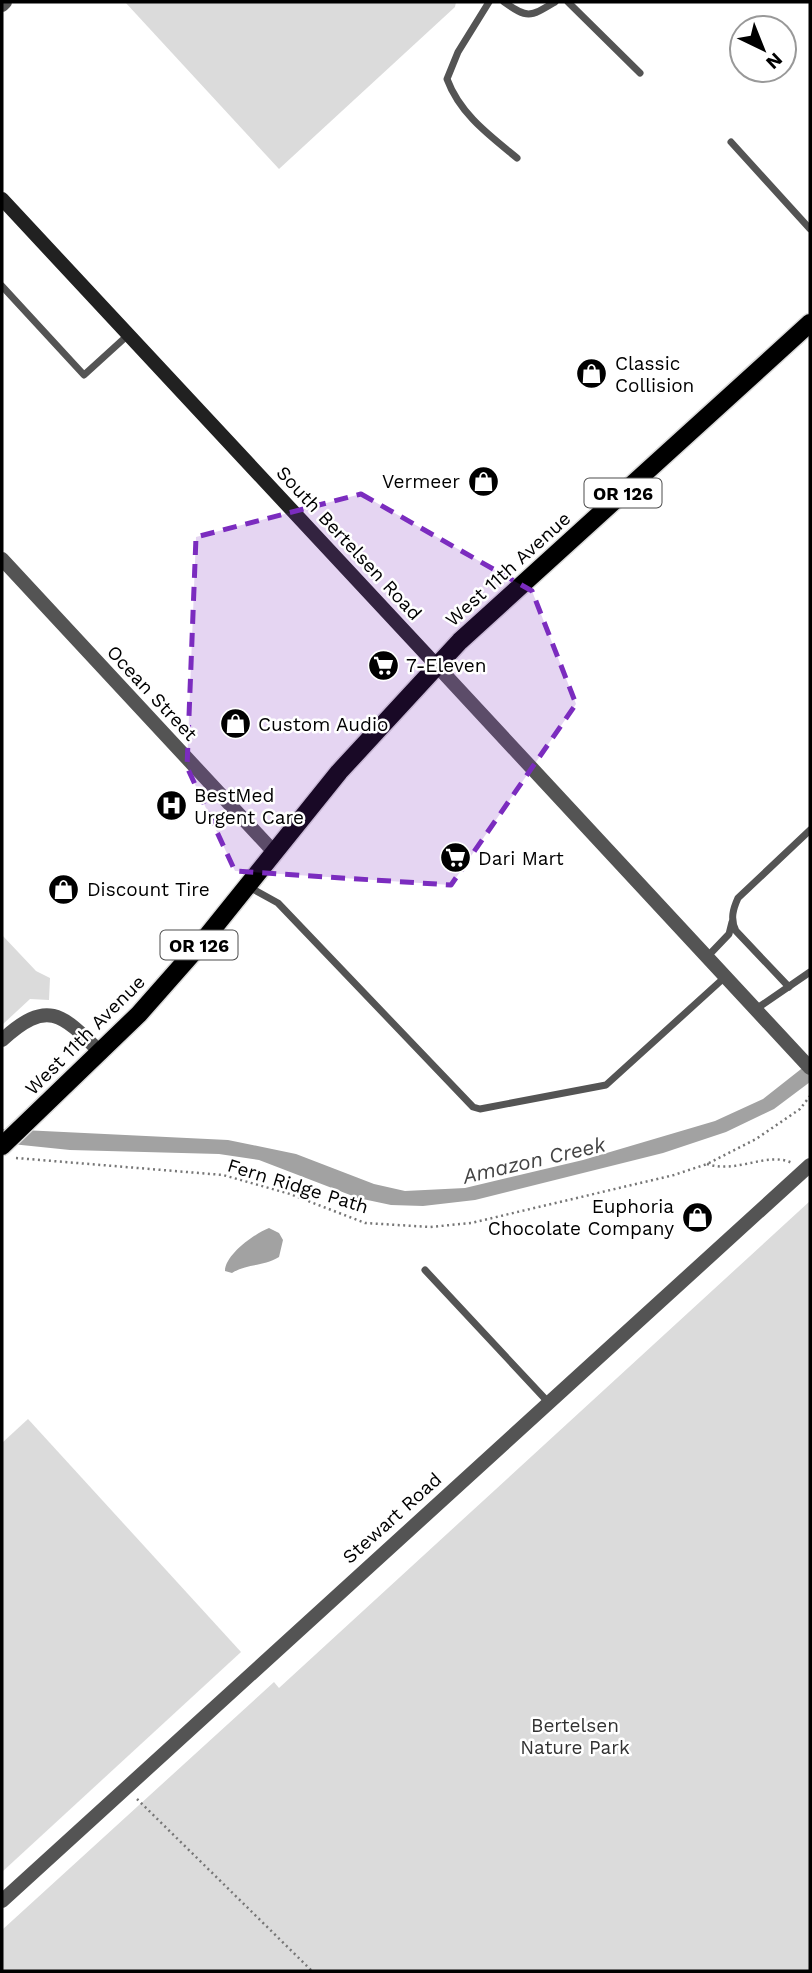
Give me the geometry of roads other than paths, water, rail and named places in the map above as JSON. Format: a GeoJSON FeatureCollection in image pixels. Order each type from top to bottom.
{"type":"FeatureCollection","features":[{"type":"Feature","properties":{"kind":"main road","name":"South Bertelsen Road"},"geometry":{"type":"LineString","coordinates":[[2,199],[438,667]]}},
{"type":"Feature","properties":{"kind":"main road","name":"West 11th Avenue"},"geometry":{"type":"LineString","coordinates":[[2,1146],[101,1053],[168,982],[352,757],[460,641],[810,323]]}},
{"type":"Feature","properties":{"kind":"street","name":"Ocean Street"},"geometry":{"type":"LineString","coordinates":[[2,559],[274,852]]}},
{"type":"Feature","properties":{"kind":"street","name":"South Bertelsen Road"},"geometry":{"type":"LineString","coordinates":[[438,667],[810,1068]]}},
{"type":"Feature","properties":{"kind":"street"},"geometry":{"type":"LineString","coordinates":[[2,1040],[31,1017],[57,1014],[70,1022],[101,1053]]}},
{"type":"Feature","properties":{"kind":"street","name":"Stewart Road"},"geometry":{"type":"LineString","coordinates":[[2,1901],[806,1169]]}},
{"type":"Feature","properties":{"kind":"lane"},"geometry":{"type":"LineString","coordinates":[[489,2],[458,52],[447,79],[453,95],[478,126],[517,158]]}},
{"type":"Feature","properties":{"kind":"lane"},"geometry":{"type":"LineString","coordinates":[[503,2],[522,15],[531,16],[555,2]]}},
{"type":"Feature","properties":{"kind":"lane"},"geometry":{"type":"LineString","coordinates":[[568,2],[640,73]]}},
{"type":"Feature","properties":{"kind":"lane"},"geometry":{"type":"LineString","coordinates":[[731,142],[810,229]]}},
{"type":"Feature","properties":{"kind":"lane"},"geometry":{"type":"LineString","coordinates":[[2,286],[85,375],[128,335]]}},
{"type":"Feature","properties":{"kind":"lane"},"geometry":{"type":"LineString","coordinates":[[707,957],[729,934],[738,898],[810,830]]}},
{"type":"Feature","properties":{"kind":"lane"},"geometry":{"type":"LineString","coordinates":[[247,886],[278,903],[473,1107],[480,1109],[606,1085],[725,977]]}},
{"type":"Feature","properties":{"kind":"lane"},"geometry":{"type":"LineString","coordinates":[[732,922],[739,934],[789,987]]}},
{"type":"Feature","properties":{"kind":"lane"},"geometry":{"type":"LineString","coordinates":[[729,934],[739,934]]}},
{"type":"Feature","properties":{"kind":"lane"},"geometry":{"type":"LineString","coordinates":[[756,1010],[810,972]]}},
{"type":"Feature","properties":{"kind":"lane"},"geometry":{"type":"LineString","coordinates":[[425,1270],[548,1403]]}},
{"type":"Feature","properties":{"kind":"place","name":"Classic Collision"},"geometry":{"type":"Point","coordinates":[592,374]}},
{"type":"Feature","properties":{"kind":"place","name":"Vermeer"},"geometry":{"type":"Point","coordinates":[483,481]}},
{"type":"Feature","properties":{"kind":"place","name":"7-Eleven"},"geometry":{"type":"Point","coordinates":[383,665]}},
{"type":"Feature","properties":{"kind":"place","name":"Custom Audio"},"geometry":{"type":"Point","coordinates":[235,724]}},
{"type":"Feature","properties":{"kind":"place","name":"BestMed Urgent Care"},"geometry":{"type":"Point","coordinates":[171,806]}},
{"type":"Feature","properties":{"kind":"place","name":"Dari Mart"},"geometry":{"type":"Point","coordinates":[455,858]}},
{"type":"Feature","properties":{"kind":"place","name":"Discount Tire"},"geometry":{"type":"Point","coordinates":[64,889]}},
{"type":"Feature","properties":{"kind":"place","name":"Euphoria Chocolate Company"},"geometry":{"type":"Point","coordinates":[697,1217]}},
{"type":"Feature","properties":{"kind":"water label","name":"Amazon Creek"},"geometry":{"type":"Point","coordinates":[534,1160]}},
{"type":"Feature","properties":{"kind":"park label","name":"Bertelsen Nature Park"},"geometry":{"type":"Point","coordinates":[575,1736]}}]}
